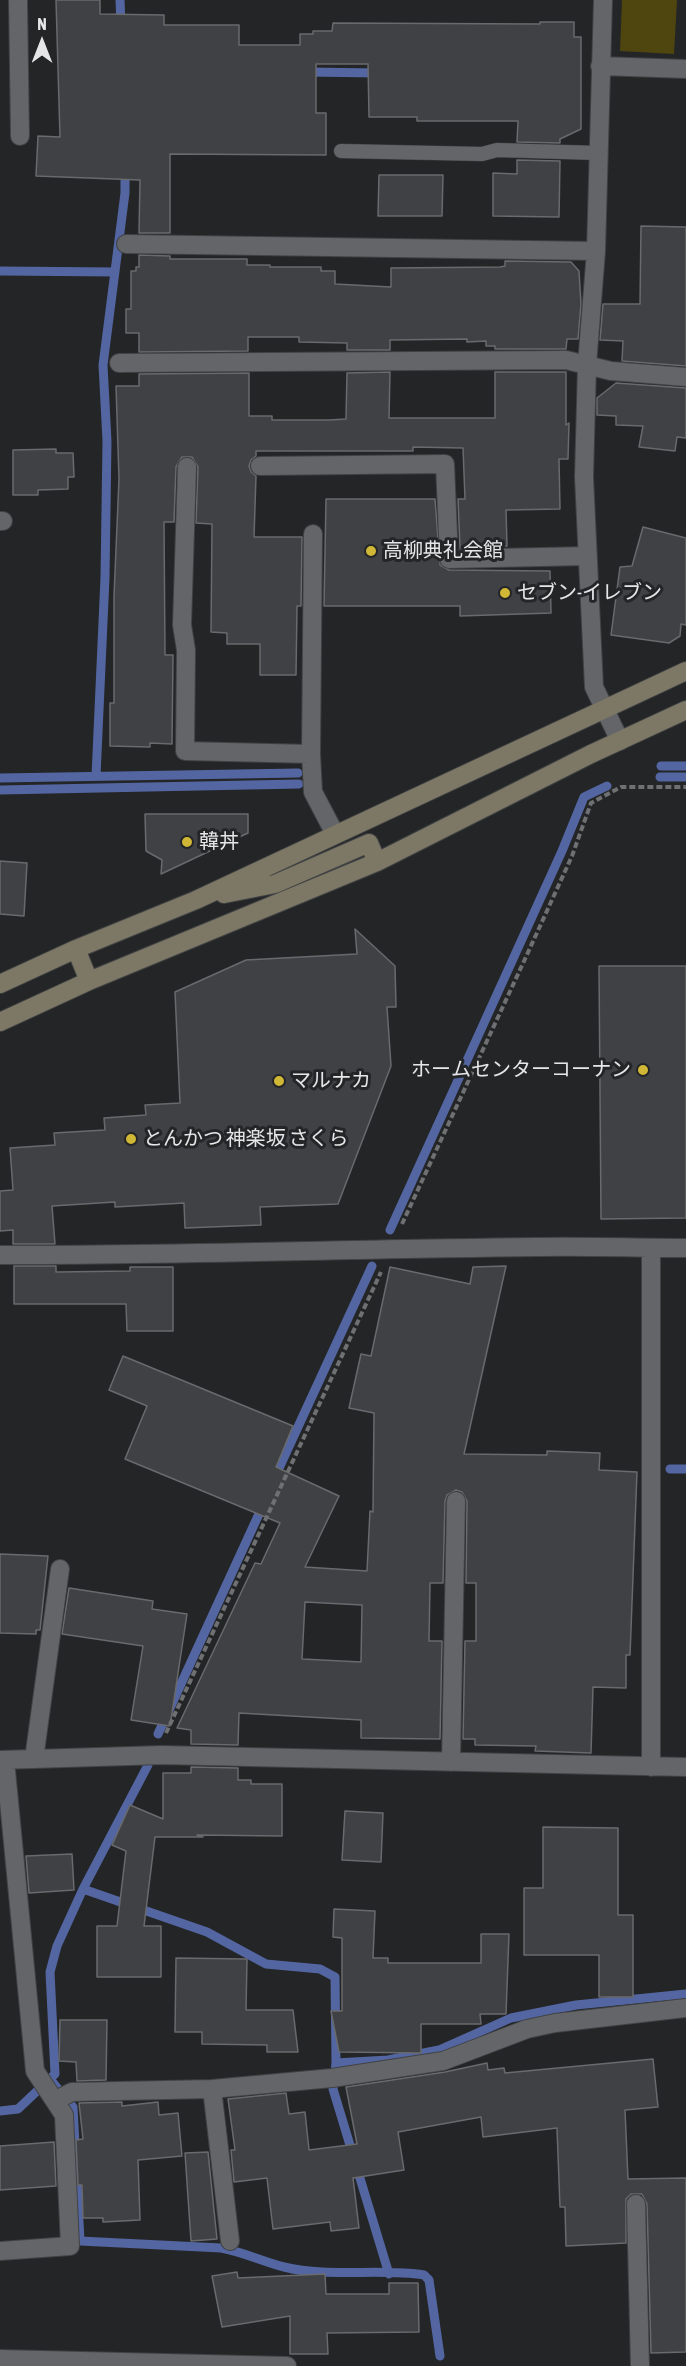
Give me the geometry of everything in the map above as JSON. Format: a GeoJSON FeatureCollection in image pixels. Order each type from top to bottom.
{"type":"FeatureCollection","features":[{"type":"Feature","properties":{"kind":"street"},"geometry":{"type":"LineString","coordinates":[[18,0],[20,136]]}},
{"type":"Feature","properties":{"kind":"street"},"geometry":{"type":"LineString","coordinates":[[603,0],[596,251],[587,365],[584,477],[594,687],[620,741]]}},
{"type":"Feature","properties":{"kind":"street"},"geometry":{"type":"LineString","coordinates":[[600,66],[686,69]]}},
{"type":"Feature","properties":{"kind":"street"},"geometry":{"type":"LineString","coordinates":[[126,244],[596,251]]}},
{"type":"Feature","properties":{"kind":"street"},"geometry":{"type":"LineString","coordinates":[[119,363],[566,360],[611,371],[686,377]]}},
{"type":"Feature","properties":{"kind":"street"},"geometry":{"type":"LineString","coordinates":[[260,466],[445,464],[448,559],[587,556]]}},
{"type":"Feature","properties":{"kind":"street"},"geometry":{"type":"LineString","coordinates":[[187,466],[182,626],[186,650],[185,751],[311,754]]}},
{"type":"Feature","properties":{"kind":"street"},"geometry":{"type":"LineString","coordinates":[[314,534],[311,754],[314,792],[335,834]]}},
{"type":"Feature","properties":{"kind":"street"},"geometry":{"type":"LineString","coordinates":[[0,984],[76,949],[196,900],[686,671]]}},
{"type":"Feature","properties":{"kind":"street"},"geometry":{"type":"LineString","coordinates":[[0,1022],[89,981],[377,862],[686,710]]}},
{"type":"Feature","properties":{"kind":"street"},"geometry":{"type":"LineString","coordinates":[[196,900],[275,884],[369,843],[377,862]]}},
{"type":"Feature","properties":{"kind":"street"},"geometry":{"type":"LineString","coordinates":[[76,949],[89,981]]}},
{"type":"Feature","properties":{"kind":"street"},"geometry":{"type":"LineString","coordinates":[[0,1255],[187,1255],[250,1251],[539,1247],[686,1248]]}},
{"type":"Feature","properties":{"kind":"street"},"geometry":{"type":"LineString","coordinates":[[651,1248],[651,1767]]}},
{"type":"Feature","properties":{"kind":"street"},"geometry":{"type":"LineString","coordinates":[[451,1762],[456,1501]]}},
{"type":"Feature","properties":{"kind":"street"},"geometry":{"type":"LineString","coordinates":[[34,1759],[60,1569]]}},
{"type":"Feature","properties":{"kind":"street"},"geometry":{"type":"LineString","coordinates":[[0,2252],[70,2246],[64,2115],[55,2092],[35,2071],[2,1760],[162,1755],[686,1767]]}},
{"type":"Feature","properties":{"kind":"street"},"geometry":{"type":"LineString","coordinates":[[55,2092],[213,2090],[335,2077],[443,2061],[527,2029],[555,2023],[686,2008]]}},
{"type":"Feature","properties":{"kind":"street"},"geometry":{"type":"LineString","coordinates":[[213,2090],[230,2241]]}},
{"type":"Feature","properties":{"kind":"street"},"geometry":{"type":"LineString","coordinates":[[636,2204],[640,2366]]}},
{"type":"Feature","properties":{"kind":"street"},"geometry":{"type":"LineString","coordinates":[[0,2359],[287,2366]]}},
{"type":"Feature","properties":{"kind":"lane"},"geometry":{"type":"LineString","coordinates":[[341,151],[482,154],[497,150],[598,153]]}},
{"type":"Feature","properties":{"kind":"shaded area"},"geometry":{"type":"Polygon","coordinates":[[[622,0],[677,0],[674,54],[620,51],[622,0]]]}},
{"type":"Feature","properties":{"kind":"building"},"geometry":{"type":"Polygon","coordinates":[[[56,0],[100,0],[100,14],[164,15],[164,25],[239,25],[239,45],[300,45],[300,34],[332,31],[333,23],[540,24],[540,22],[574,22],[574,37],[581,37],[581,129],[560,139],[560,143],[517,142],[518,121],[417,121],[417,117],[369,117],[368,64],[316,64],[316,113],[326,113],[326,155],[170,154],[170,233],[139,233],[140,180],[36,176],[38,136],[60,137],[56,0]]]}},
{"type":"Feature","properties":{"kind":"building"},"geometry":{"type":"Polygon","coordinates":[[[517,160],[560,161],[559,217],[493,216],[493,173],[517,174],[517,160]]]}},
{"type":"Feature","properties":{"kind":"building"},"geometry":{"type":"Polygon","coordinates":[[[379,175],[443,175],[442,216],[378,216],[379,175]]]}},
{"type":"Feature","properties":{"kind":"building"},"geometry":{"type":"Polygon","coordinates":[[[641,226],[686,227],[686,366],[622,361],[623,341],[600,340],[603,304],[640,304],[641,226]]]}},
{"type":"Feature","properties":{"kind":"building"},"geometry":{"type":"Polygon","coordinates":[[[139,255],[170,256],[170,259],[247,259],[247,265],[270,265],[270,267],[321,267],[321,271],[335,271],[335,284],[391,287],[391,268],[500,267],[505,266],[505,261],[571,262],[579,271],[581,304],[578,339],[567,339],[566,349],[495,349],[495,346],[486,346],[486,341],[467,342],[467,339],[390,340],[390,350],[347,350],[347,343],[299,342],[299,337],[248,337],[248,351],[139,352],[139,333],[126,333],[126,309],[131,309],[131,271],[136,271],[136,267],[139,267],[139,255]]]}},
{"type":"Feature","properties":{"kind":"building"},"geometry":{"type":"Polygon","coordinates":[[[390,372],[389,418],[495,418],[495,372],[566,372],[566,425],[569,423],[568,459],[559,459],[560,509],[506,510],[507,546],[460,548],[458,499],[465,499],[463,448],[413,447],[413,451],[256,451],[256,456],[251,460],[249,466],[251,472],[256,476],[254,537],[302,537],[301,606],[297,606],[296,675],[260,675],[260,644],[227,644],[227,633],[211,632],[212,524],[196,523],[198,467],[192,457],[182,457],[176,467],[174,522],[164,522],[165,655],[173,655],[172,744],[150,743],[150,747],[110,746],[110,703],[114,703],[114,596],[119,479],[116,386],[139,386],[139,374],[249,373],[249,416],[272,416],[272,420],[329,420],[346,419],[347,373],[390,372]]]}},
{"type":"Feature","properties":{"kind":"building"},"geometry":{"type":"Polygon","coordinates":[[[616,383],[686,388],[686,438],[677,437],[675,451],[639,447],[643,426],[616,425],[616,416],[597,415],[597,398],[616,383]]]}},
{"type":"Feature","properties":{"kind":"building"},"geometry":{"type":"Polygon","coordinates":[[[56,449],[56,453],[73,453],[74,477],[68,477],[68,489],[38,490],[38,495],[13,495],[13,450],[56,449]]]}},
{"type":"Feature","properties":{"kind":"building"},"geometry":{"type":"Polygon","coordinates":[[[326,499],[435,499],[440,565],[449,570],[550,571],[551,613],[460,616],[460,606],[324,606],[326,499]]]}},
{"type":"Feature","properties":{"kind":"building"},"geometry":{"type":"Polygon","coordinates":[[[643,527],[686,538],[686,625],[681,624],[680,636],[669,643],[611,635],[620,567],[632,566],[643,527]]]}},
{"type":"Feature","properties":{"kind":"building","name":"韓丼"},"geometry":{"type":"Polygon","coordinates":[[[145,814],[248,814],[248,833],[161,874],[162,860],[146,851],[145,814]]]}},
{"type":"Feature","properties":{"kind":"building"},"geometry":{"type":"Polygon","coordinates":[[[0,861],[27,863],[24,916],[0,914],[0,861]]]}},
{"type":"Feature","properties":{"kind":"building"},"geometry":{"type":"Polygon","coordinates":[[[355,929],[395,966],[396,1007],[387,1007],[391,1066],[338,1204],[260,1207],[261,1225],[185,1228],[184,1203],[115,1207],[115,1202],[52,1206],[55,1244],[13,1244],[13,1230],[0,1231],[0,1191],[13,1190],[10,1148],[55,1145],[54,1133],[105,1130],[104,1118],[146,1115],[145,1105],[180,1103],[175,992],[246,960],[357,954],[355,929]]]}},
{"type":"Feature","properties":{"kind":"building","name":"ホームセンターコーナン"},"geometry":{"type":"Polygon","coordinates":[[[599,966],[686,966],[686,1218],[601,1219],[599,966]]]}},
{"type":"Feature","properties":{"kind":"building"},"geometry":{"type":"Polygon","coordinates":[[[14,1266],[56,1266],[56,1272],[130,1271],[130,1267],[173,1267],[173,1331],[127,1331],[126,1304],[14,1304],[14,1266]]]}},
{"type":"Feature","properties":{"kind":"building"},"geometry":{"type":"Polygon","coordinates":[[[506,1266],[464,1454],[547,1455],[547,1451],[600,1453],[599,1470],[637,1472],[630,1655],[626,1655],[626,1688],[593,1687],[591,1753],[535,1751],[536,1746],[475,1745],[475,1739],[463,1739],[465,1641],[476,1641],[476,1583],[466,1583],[467,1501],[462,1492],[456,1490],[447,1495],[445,1501],[443,1583],[430,1583],[429,1641],[442,1641],[440,1739],[361,1738],[361,1720],[239,1713],[238,1745],[191,1744],[191,1730],[177,1728],[255,1563],[261,1564],[280,1523],[125,1459],[147,1406],[109,1390],[123,1356],[293,1426],[276,1467],[339,1496],[305,1567],[367,1571],[370,1511],[373,1512],[374,1413],[349,1408],[361,1354],[371,1356],[390,1267],[470,1284],[473,1267],[506,1266]],[[305,1602],[302,1659],[361,1662],[362,1605],[305,1602]]]}},
{"type":"Feature","properties":{"kind":"building"},"geometry":{"type":"Polygon","coordinates":[[[0,1554],[48,1556],[40,1630],[36,1630],[36,1634],[0,1633],[0,1554]]]}},
{"type":"Feature","properties":{"kind":"building"},"geometry":{"type":"Polygon","coordinates":[[[69,1588],[153,1601],[152,1609],[187,1614],[170,1726],[131,1720],[143,1646],[62,1634],[69,1588]]]}},
{"type":"Feature","properties":{"kind":"building"},"geometry":{"type":"Polygon","coordinates":[[[191,1767],[238,1768],[238,1780],[251,1780],[251,1784],[282,1784],[282,1836],[155,1837],[144,1926],[161,1926],[161,1977],[97,1977],[97,1926],[117,1926],[126,1851],[112,1845],[130,1805],[163,1819],[163,1773],[191,1773],[191,1767]]]}},
{"type":"Feature","properties":{"kind":"building"},"geometry":{"type":"Polygon","coordinates":[[[345,1811],[383,1813],[381,1862],[342,1860],[345,1811]]]}},
{"type":"Feature","properties":{"kind":"building"},"geometry":{"type":"Polygon","coordinates":[[[543,1827],[618,1828],[618,1915],[633,1915],[633,1997],[599,1997],[599,1955],[524,1955],[524,1888],[543,1888],[543,1827]]]}},
{"type":"Feature","properties":{"kind":"building"},"geometry":{"type":"Polygon","coordinates":[[[72,1854],[74,1890],[29,1893],[26,1856],[72,1854]]]}},
{"type":"Feature","properties":{"kind":"building"},"geometry":{"type":"Polygon","coordinates":[[[334,1909],[375,1911],[373,1958],[388,1958],[388,1963],[481,1963],[481,1934],[509,1934],[506,2014],[480,2014],[481,2024],[421,2024],[421,2053],[339,2052],[331,2011],[342,2011],[342,1938],[333,1937],[334,1909]]]}},
{"type":"Feature","properties":{"kind":"building"},"geometry":{"type":"Polygon","coordinates":[[[176,1958],[247,1959],[246,2010],[293,2010],[298,2052],[267,2052],[267,2045],[202,2044],[202,2032],[175,2032],[176,1958]]]}},
{"type":"Feature","properties":{"kind":"building"},"geometry":{"type":"Polygon","coordinates":[[[60,2020],[107,2020],[106,2080],[77,2081],[76,2062],[59,2061],[60,2020]]]}},
{"type":"Feature","properties":{"kind":"building"},"geometry":{"type":"Polygon","coordinates":[[[653,2059],[658,2107],[625,2110],[628,2179],[686,2178],[686,2352],[651,2353],[647,2204],[642,2194],[631,2194],[626,2199],[626,2243],[566,2246],[565,2207],[560,2207],[557,2128],[483,2137],[481,2117],[398,2132],[404,2170],[353,2178],[359,2228],[331,2231],[330,2222],[273,2229],[267,2178],[234,2182],[231,2150],[235,2150],[228,2099],[286,2093],[289,2114],[305,2112],[309,2150],[357,2144],[346,2087],[445,2072],[487,2063],[488,2070],[504,2068],[505,2073],[653,2059]]]}},
{"type":"Feature","properties":{"kind":"building"},"geometry":{"type":"Polygon","coordinates":[[[122,2102],[122,2106],[158,2102],[159,2115],[178,2113],[182,2156],[138,2160],[140,2220],[103,2222],[103,2218],[83,2218],[82,2185],[78,2185],[76,2140],[83,2139],[79,2103],[122,2102]]]}},
{"type":"Feature","properties":{"kind":"building"},"geometry":{"type":"Polygon","coordinates":[[[54,2142],[56,2186],[0,2190],[0,2146],[54,2142]]]}},
{"type":"Feature","properties":{"kind":"building"},"geometry":{"type":"Polygon","coordinates":[[[208,2152],[217,2239],[191,2241],[185,2153],[208,2152]]]}},
{"type":"Feature","properties":{"kind":"building"},"geometry":{"type":"Polygon","coordinates":[[[237,2272],[238,2278],[325,2274],[326,2294],[389,2294],[389,2283],[418,2283],[419,2332],[327,2333],[328,2354],[290,2354],[290,2316],[222,2327],[212,2276],[237,2272]]]}},
{"type":"Feature","properties":{"kind":"waterway"},"geometry":{"type":"LineString","coordinates":[[120,0],[121,25]]}},
{"type":"Feature","properties":{"kind":"waterway"},"geometry":{"type":"LineString","coordinates":[[306,72],[379,73]]}},
{"type":"Feature","properties":{"kind":"waterway"},"geometry":{"type":"LineString","coordinates":[[96,776],[105,578],[107,441],[103,365],[125,193],[125,167]]}},
{"type":"Feature","properties":{"kind":"waterway"},"geometry":{"type":"LineString","coordinates":[[0,271],[115,272]]}},
{"type":"Feature","properties":{"kind":"waterway"},"geometry":{"type":"LineString","coordinates":[[661,766],[686,766]]}},
{"type":"Feature","properties":{"kind":"waterway"},"geometry":{"type":"LineString","coordinates":[[0,778],[298,773]]}},
{"type":"Feature","properties":{"kind":"waterway"},"geometry":{"type":"LineString","coordinates":[[660,777],[686,777]]}},
{"type":"Feature","properties":{"kind":"waterway"},"geometry":{"type":"LineString","coordinates":[[0,790],[299,784]]}},
{"type":"Feature","properties":{"kind":"waterway"},"geometry":{"type":"LineString","coordinates":[[390,1230],[562,851],[584,797],[607,786]]}},
{"type":"Feature","properties":{"kind":"waterway"},"geometry":{"type":"LineString","coordinates":[[274,1479],[372,1266]]}},
{"type":"Feature","properties":{"kind":"waterway"},"geometry":{"type":"LineString","coordinates":[[670,1469],[686,1469]]}},
{"type":"Feature","properties":{"kind":"waterway"},"geometry":{"type":"LineString","coordinates":[[158,1734],[264,1503]]}},
{"type":"Feature","properties":{"kind":"waterway"},"geometry":{"type":"LineString","coordinates":[[0,2111],[18,2109],[55,2074],[50,1972],[57,1946],[83,1889],[148,1765]]}},
{"type":"Feature","properties":{"kind":"waterway"},"geometry":{"type":"LineString","coordinates":[[83,1889],[207,1932],[266,1964],[320,1969],[335,1977],[336,2063],[333,2089],[389,2274]]}},
{"type":"Feature","properties":{"kind":"waterway"},"geometry":{"type":"LineString","coordinates":[[336,2063],[388,2060],[439,2050],[511,2018],[576,2005],[686,1994]]}},
{"type":"Feature","properties":{"kind":"waterway"},"geometry":{"type":"LineString","coordinates":[[50,2079],[73,2107],[80,2241],[221,2248],[276,2265],[319,2272],[389,2272],[424,2275],[429,2280],[440,2356]]}},
{"type":"Feature","properties":{"kind":"place","name":"高柳典礼会館"},"geometry":{"type":"Point","coordinates":[371,551]}},
{"type":"Feature","properties":{"kind":"place","name":"セブン-イレブン"},"geometry":{"type":"Point","coordinates":[505,593]}},
{"type":"Feature","properties":{"kind":"place","name":"韓丼"},"geometry":{"type":"Point","coordinates":[187,842]}},
{"type":"Feature","properties":{"kind":"place","name":"ホームセンターコーナン"},"geometry":{"type":"Point","coordinates":[643,1070]}},
{"type":"Feature","properties":{"kind":"place","name":"マルナカ"},"geometry":{"type":"Point","coordinates":[279,1081]}},
{"type":"Feature","properties":{"kind":"place","name":"とんかつ 神楽坂 さくら"},"geometry":{"type":"Point","coordinates":[131,1139]}}]}
